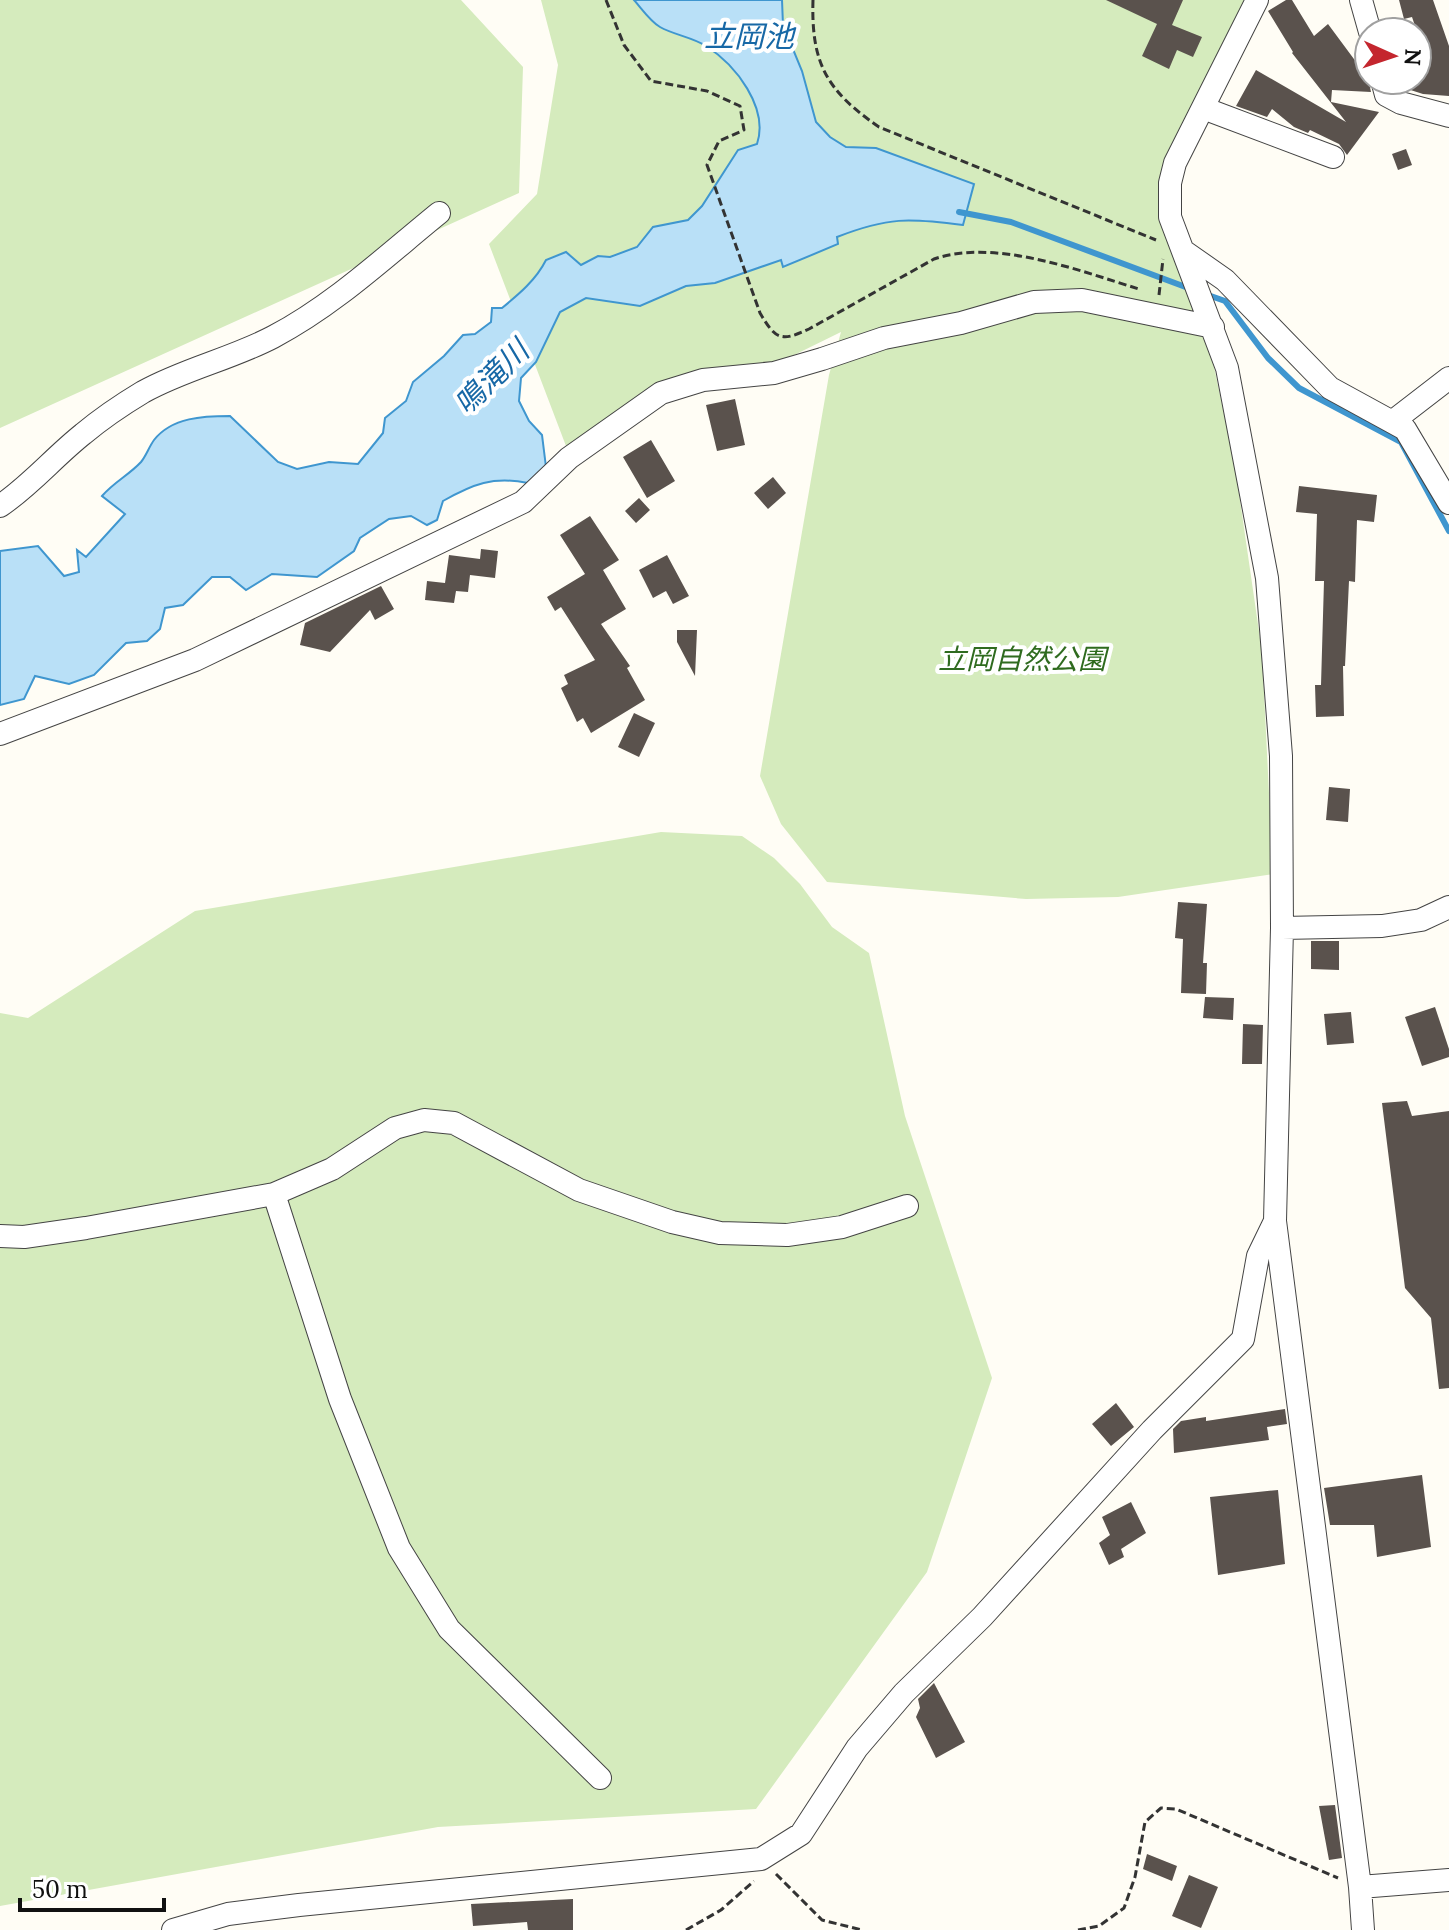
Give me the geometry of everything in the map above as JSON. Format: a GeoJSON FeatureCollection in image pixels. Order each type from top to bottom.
{"type":"FeatureCollection","features":[{"type":"Feature","properties":{"kind":"street"},"geometry":{"type":"LineString","coordinates":[[1257,0],[1175,163],[1170,183],[1170,217],[1174,254],[1209,317],[1234,396],[1267,578],[1281,756],[1282,928],[1275,1221],[1363,1930]]}},
{"type":"Feature","properties":{"kind":"street"},"geometry":{"type":"LineString","coordinates":[[1388,96],[1449,116]]}},
{"type":"Feature","properties":{"kind":"street"},"geometry":{"type":"LineString","coordinates":[[1203,108],[1333,157]]}},
{"type":"Feature","properties":{"kind":"street"},"geometry":{"type":"LineString","coordinates":[[0,506],[24,489],[84,433],[142,393],[177,375],[234,356],[276,335],[334,298],[439,213]]}},
{"type":"Feature","properties":{"kind":"street"},"geometry":{"type":"LineString","coordinates":[[1174,254],[1225,280],[1330,388],[1405,429],[1449,503]]}},
{"type":"Feature","properties":{"kind":"street"},"geometry":{"type":"LineString","coordinates":[[0,734],[195,660],[523,502],[569,458],[661,393],[703,380],[774,373],[884,338],[961,323],[1034,302],[1082,300],[1209,317]]}},
{"type":"Feature","properties":{"kind":"street"},"geometry":{"type":"LineString","coordinates":[[1392,422],[1449,378]]}},
{"type":"Feature","properties":{"kind":"street"},"geometry":{"type":"LineString","coordinates":[[1282,928],[1382,926],[1421,920],[1449,907]]}},
{"type":"Feature","properties":{"kind":"street"},"geometry":{"type":"LineString","coordinates":[[0,1236],[24,1237],[86,1228],[274,1194],[332,1169],[395,1128],[424,1120],[454,1123],[579,1190],[672,1222],[720,1233],[787,1235],[842,1227],[907,1206]]}},
{"type":"Feature","properties":{"kind":"street"},"geometry":{"type":"LineString","coordinates":[[274,1194],[340,1399],[399,1548],[449,1629],[600,1778]]}},
{"type":"Feature","properties":{"kind":"street"},"geometry":{"type":"LineString","coordinates":[[173,1930],[228,1914],[299,1905],[761,1859],[801,1834],[857,1748],[904,1693],[982,1617],[1152,1430],[1243,1339],[1258,1256],[1275,1221]]}},
{"type":"Feature","properties":{"kind":"street"},"geometry":{"type":"LineString","coordinates":[[1360,1887],[1449,1880]]}},
{"type":"Feature","properties":{"kind":"path"},"geometry":{"type":"LineString","coordinates":[[606,0],[624,45],[651,81],[707,91],[740,106],[744,130],[719,141],[707,165],[760,313],[771,331],[781,338],[792,337],[809,329],[950,253],[999,254],[1045,261],[1145,291]]}},
{"type":"Feature","properties":{"kind":"path"},"geometry":{"type":"LineString","coordinates":[[813,0],[812,33],[826,78],[851,108],[879,127],[1174,254],[1159,295]]}},
{"type":"Feature","properties":{"kind":"path"},"geometry":{"type":"LineString","coordinates":[[1078,1930],[1099,1926],[1124,1908],[1135,1877],[1145,1822],[1161,1808],[1176,1809],[1360,1887]]}},
{"type":"Feature","properties":{"kind":"path"},"geometry":{"type":"LineString","coordinates":[[686,1930],[721,1910],[755,1881],[761,1859],[822,1920],[862,1930]]}},
{"type":"Feature","properties":{"kind":"green space"},"geometry":{"type":"Polygon","coordinates":[[[0,0],[461,0],[523,67],[519,193],[0,428],[0,0]]]}},
{"type":"Feature","properties":{"kind":"green space","name":"立岡自然公園"},"geometry":{"type":"Polygon","coordinates":[[[541,0],[1245,0],[1163,167],[1159,201],[1209,343],[1235,466],[1262,652],[1273,874],[1118,897],[1026,899],[827,882],[781,824],[760,776],[829,375],[841,332],[786,359],[743,368],[566,446],[489,244],[537,194],[558,65],[541,0]]]}},
{"type":"Feature","properties":{"kind":"green space"},"geometry":{"type":"Polygon","coordinates":[[[661,832],[742,836],[774,858],[800,884],[832,927],[869,953],[905,1116],[992,1378],[927,1572],[756,1809],[438,1827],[0,1906],[0,1013],[28,1018],[195,911],[661,832]]]}},
{"type":"Feature","properties":{"kind":"water"},"geometry":{"type":"Polygon","coordinates":[[[634,0],[782,0],[783,25],[802,71],[816,122],[830,137],[846,147],[876,148],[974,184],[963,225],[913,220],[871,226],[837,237],[838,244],[783,267],[781,260],[715,283],[686,286],[640,306],[586,298],[560,312],[536,362],[521,378],[519,401],[529,421],[542,435],[546,467],[528,483],[494,481],[464,490],[443,501],[437,520],[427,525],[411,516],[389,519],[360,538],[354,551],[317,577],[272,574],[246,590],[230,577],[212,577],[183,605],[165,608],[160,629],[147,641],[126,643],[94,675],[69,684],[35,676],[24,699],[0,705],[0,551],[38,546],[64,576],[79,572],[77,550],[86,557],[125,514],[102,496],[141,462],[161,432],[189,419],[230,416],[278,462],[297,469],[329,462],[358,464],[383,433],[385,418],[406,401],[413,382],[463,335],[475,334],[491,322],[492,308],[502,308],[515,297],[546,260],[566,252],[581,265],[598,256],[610,257],[637,247],[653,227],[688,220],[702,206],[738,150],[757,144],[758,116],[754,102],[738,76],[717,54],[701,43],[660,27],[634,0]]]}},
{"type":"Feature","properties":{"kind":"building"},"geometry":{"type":"Polygon","coordinates":[[[1106,0],[1183,0],[1172,25],[1202,37],[1193,57],[1177,50],[1169,69],[1142,56],[1157,24],[1106,0]]]}},
{"type":"Feature","properties":{"kind":"building"},"geometry":{"type":"Polygon","coordinates":[[[1286,0],[1292,0],[1314,36],[1328,24],[1353,58],[1353,91],[1332,90],[1331,102],[1379,112],[1347,155],[1339,144],[1310,130],[1308,133],[1294,127],[1272,109],[1267,117],[1236,106],[1256,70],[1346,122],[1292,53],[1268,11],[1286,0]]]}},
{"type":"Feature","properties":{"kind":"building"},"geometry":{"type":"Polygon","coordinates":[[[1399,0],[1433,0],[1449,46],[1449,96],[1433,95],[1433,16],[1403,16],[1399,0]]]}},
{"type":"Feature","properties":{"kind":"building"},"geometry":{"type":"Polygon","coordinates":[[[1406,149],[1412,165],[1398,170],[1392,154],[1406,149]]]}},
{"type":"Feature","properties":{"kind":"building"},"geometry":{"type":"Polygon","coordinates":[[[735,399],[745,445],[717,451],[706,405],[735,399]]]}},
{"type":"Feature","properties":{"kind":"building"},"geometry":{"type":"Polygon","coordinates":[[[651,440],[675,481],[647,498],[623,457],[651,440]]]}},
{"type":"Feature","properties":{"kind":"building"},"geometry":{"type":"Polygon","coordinates":[[[773,477],[786,493],[768,509],[754,493],[773,477]]]}},
{"type":"Feature","properties":{"kind":"building"},"geometry":{"type":"Polygon","coordinates":[[[1299,486],[1377,495],[1374,522],[1357,520],[1355,582],[1349,581],[1343,666],[1344,716],[1316,717],[1315,685],[1321,685],[1324,581],[1315,581],[1317,514],[1296,512],[1299,486]]]}},
{"type":"Feature","properties":{"kind":"building"},"geometry":{"type":"Polygon","coordinates":[[[639,498],[650,510],[636,523],[625,511],[639,498]]]}},
{"type":"Feature","properties":{"kind":"building"},"geometry":{"type":"Polygon","coordinates":[[[590,516],[619,560],[603,570],[626,609],[601,624],[630,666],[627,668],[645,700],[591,733],[583,718],[577,722],[561,688],[568,684],[564,675],[595,660],[561,607],[555,611],[547,597],[585,574],[560,535],[590,516]]]}},
{"type":"Feature","properties":{"kind":"building"},"geometry":{"type":"Polygon","coordinates":[[[481,549],[498,551],[495,578],[470,575],[468,592],[456,591],[454,603],[425,600],[427,581],[445,583],[449,555],[480,559],[481,549]]]}},
{"type":"Feature","properties":{"kind":"building"},"geometry":{"type":"Polygon","coordinates":[[[667,555],[689,596],[673,604],[666,591],[653,598],[639,570],[667,555]]]}},
{"type":"Feature","properties":{"kind":"building"},"geometry":{"type":"Polygon","coordinates":[[[381,586],[394,609],[375,620],[370,610],[330,652],[300,645],[305,623],[381,586]]]}},
{"type":"Feature","properties":{"kind":"building"},"geometry":{"type":"Polygon","coordinates":[[[677,630],[697,630],[695,676],[677,642],[677,630]]]}},
{"type":"Feature","properties":{"kind":"building"},"geometry":{"type":"Polygon","coordinates":[[[634,713],[655,723],[639,757],[618,747],[634,713]]]}},
{"type":"Feature","properties":{"kind":"building"},"geometry":{"type":"Polygon","coordinates":[[[1329,787],[1350,789],[1348,822],[1326,820],[1329,787]]]}},
{"type":"Feature","properties":{"kind":"building"},"geometry":{"type":"Polygon","coordinates":[[[1178,902],[1207,904],[1203,963],[1207,963],[1206,994],[1181,993],[1183,939],[1175,938],[1178,902]]]}},
{"type":"Feature","properties":{"kind":"building"},"geometry":{"type":"Polygon","coordinates":[[[1311,941],[1339,941],[1339,970],[1311,969],[1311,941]]]}},
{"type":"Feature","properties":{"kind":"building"},"geometry":{"type":"Polygon","coordinates":[[[1205,997],[1234,998],[1233,1020],[1203,1018],[1205,997]]]}},
{"type":"Feature","properties":{"kind":"building"},"geometry":{"type":"Polygon","coordinates":[[[1435,1007],[1449,1057],[1422,1066],[1405,1017],[1435,1007]]]}},
{"type":"Feature","properties":{"kind":"building"},"geometry":{"type":"Polygon","coordinates":[[[1351,1012],[1354,1043],[1327,1045],[1324,1014],[1351,1012]]]}},
{"type":"Feature","properties":{"kind":"building"},"geometry":{"type":"Polygon","coordinates":[[[1243,1024],[1263,1025],[1262,1064],[1242,1064],[1243,1024]]]}},
{"type":"Feature","properties":{"kind":"building"},"geometry":{"type":"Polygon","coordinates":[[[1407,1101],[1412,1116],[1449,1111],[1449,1388],[1439,1389],[1431,1318],[1405,1288],[1382,1103],[1407,1101]]]}},
{"type":"Feature","properties":{"kind":"building"},"geometry":{"type":"Polygon","coordinates":[[[1116,1403],[1134,1427],[1111,1446],[1092,1424],[1116,1403]]]}},
{"type":"Feature","properties":{"kind":"building"},"geometry":{"type":"Polygon","coordinates":[[[1285,1409],[1287,1424],[1267,1427],[1269,1440],[1174,1453],[1173,1429],[1181,1421],[1206,1417],[1206,1421],[1285,1409]]]}},
{"type":"Feature","properties":{"kind":"building"},"geometry":{"type":"Polygon","coordinates":[[[1422,1475],[1431,1547],[1377,1557],[1374,1525],[1330,1525],[1324,1488],[1422,1475]]]}},
{"type":"Feature","properties":{"kind":"building"},"geometry":{"type":"Polygon","coordinates":[[[1278,1490],[1285,1564],[1218,1575],[1210,1497],[1278,1490]]]}},
{"type":"Feature","properties":{"kind":"building"},"geometry":{"type":"Polygon","coordinates":[[[1131,1502],[1146,1533],[1121,1549],[1124,1557],[1109,1565],[1099,1543],[1110,1535],[1102,1517],[1131,1502]]]}},
{"type":"Feature","properties":{"kind":"building"},"geometry":{"type":"Polygon","coordinates":[[[934,1683],[965,1742],[936,1758],[916,1717],[920,1708],[918,1699],[934,1683]]]}},
{"type":"Feature","properties":{"kind":"building"},"geometry":{"type":"Polygon","coordinates":[[[1335,1805],[1342,1858],[1329,1860],[1319,1806],[1335,1805]]]}},
{"type":"Feature","properties":{"kind":"building"},"geometry":{"type":"Polygon","coordinates":[[[1147,1854],[1177,1866],[1172,1881],[1143,1869],[1147,1854]]]}},
{"type":"Feature","properties":{"kind":"building"},"geometry":{"type":"Polygon","coordinates":[[[1189,1875],[1218,1887],[1201,1928],[1172,1916],[1189,1875]]]}},
{"type":"Feature","properties":{"kind":"building"},"geometry":{"type":"Polygon","coordinates":[[[573,1899],[573,1930],[528,1930],[527,1922],[473,1926],[471,1904],[573,1899]]]}},
{"type":"Feature","properties":{"kind":"waterway"},"geometry":{"type":"LineString","coordinates":[[959,212],[1011,222],[1191,289]]}},
{"type":"Feature","properties":{"kind":"waterway"},"geometry":{"type":"LineString","coordinates":[[1205,294],[1225,301],[1268,358],[1299,388],[1401,442],[1449,531]]}},
{"type":"Feature","properties":{"kind":"water label","name":"立岡池"},"geometry":{"type":"Point","coordinates":[749,36]}},
{"type":"Feature","properties":{"kind":"water label","name":"鳴滝川"},"geometry":{"type":"Point","coordinates":[491,377]}}]}
